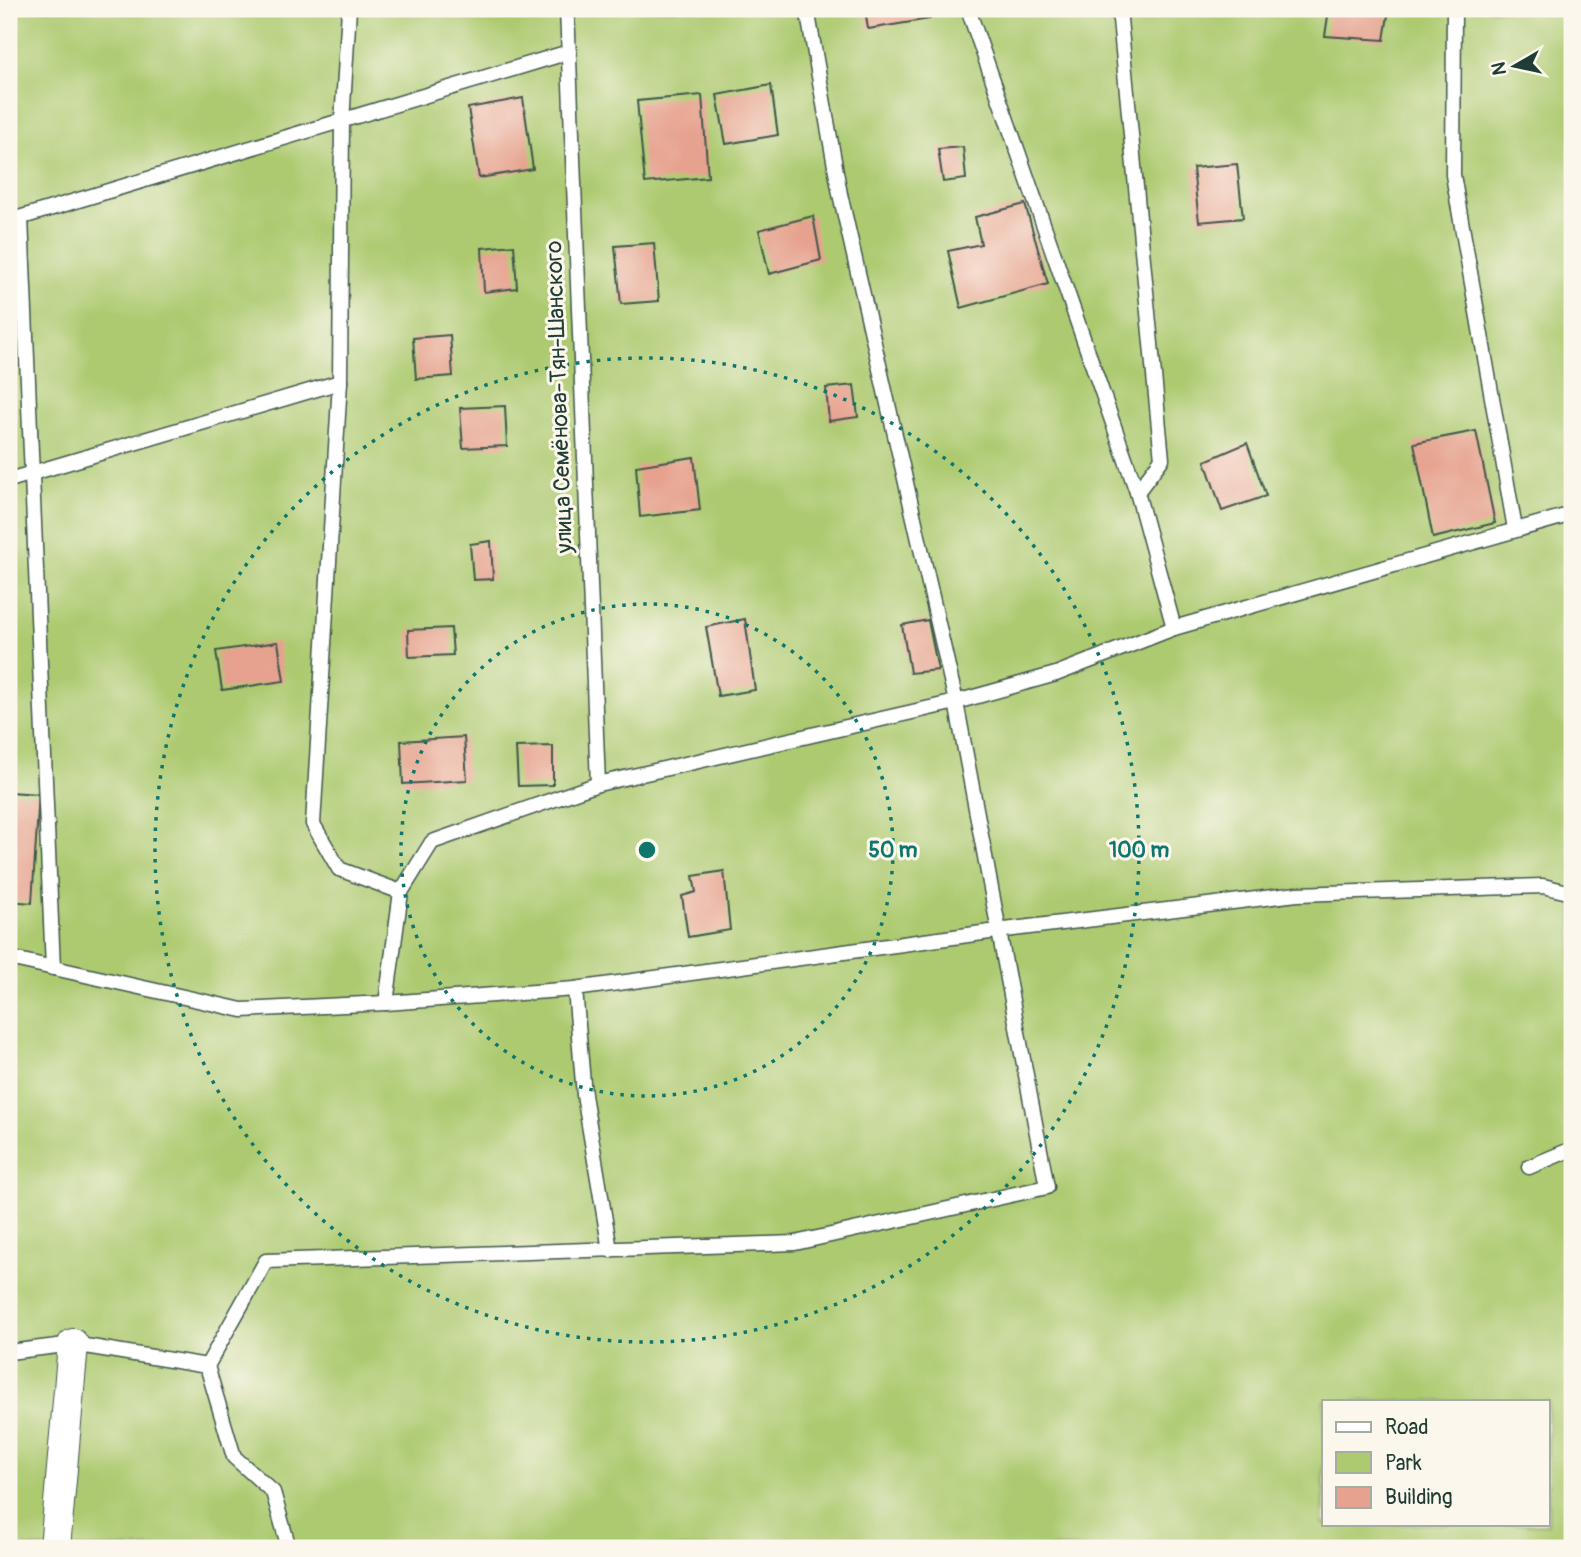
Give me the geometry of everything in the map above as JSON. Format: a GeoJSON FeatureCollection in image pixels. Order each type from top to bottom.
{"type":"FeatureCollection","features":[{"type":"Feature","properties":{"kind":"street"},"geometry":{"type":"LineString","coordinates":[[55,1548],[73,1344]]}},
{"type":"Feature","properties":{"kind":"lane"},"geometry":{"type":"LineString","coordinates":[[349,9],[342,122],[340,382],[313,824],[338,869],[401,892]]}},
{"type":"Feature","properties":{"kind":"lane","name":"улица Семёнова-Тян-Шанского"},"geometry":{"type":"LineString","coordinates":[[567,9],[598,784]]}},
{"type":"Feature","properties":{"kind":"lane"},"geometry":{"type":"LineString","coordinates":[[289,1548],[273,1492],[234,1457],[207,1366],[266,1261],[795,1243],[1047,1187],[956,702],[840,194],[807,9]]}},
{"type":"Feature","properties":{"kind":"lane"},"geometry":{"type":"LineString","coordinates":[[968,9],[1137,492],[1174,628]]}},
{"type":"Feature","properties":{"kind":"lane"},"geometry":{"type":"LineString","coordinates":[[1119,9],[1162,459],[1137,492]]}},
{"type":"Feature","properties":{"kind":"lane"},"geometry":{"type":"LineString","coordinates":[[1454,9],[1453,175],[1515,528]]}},
{"type":"Feature","properties":{"kind":"lane"},"geometry":{"type":"LineString","coordinates":[[53,968],[31,474],[15,220],[569,52]]}},
{"type":"Feature","properties":{"kind":"lane"},"geometry":{"type":"LineString","coordinates":[[9,480],[340,382]]}},
{"type":"Feature","properties":{"kind":"lane"},"geometry":{"type":"LineString","coordinates":[[386,1003],[401,892],[432,842],[598,784],[956,702],[1056,674],[1174,628],[1515,528],[1572,514]]}},
{"type":"Feature","properties":{"kind":"lane"},"geometry":{"type":"LineString","coordinates":[[9,958],[242,1010],[575,989],[997,931],[1297,894],[1543,886],[1572,893]]}},
{"type":"Feature","properties":{"kind":"lane"},"geometry":{"type":"LineString","coordinates":[[575,989],[584,1095],[610,1250]]}},
{"type":"Feature","properties":{"kind":"lane"},"geometry":{"type":"LineString","coordinates":[[1529,1167],[1572,1149]]}},
{"type":"Feature","properties":{"kind":"lane"},"geometry":{"type":"LineString","coordinates":[[9,1352],[73,1344],[207,1366]]}},
{"type":"Feature","properties":{"kind":"green space"},"geometry":{"type":"Polygon","coordinates":[[[9,9],[1572,9],[1572,1548],[9,1548],[9,9]]]}},
{"type":"Feature","properties":{"kind":"building"},"geometry":{"type":"Polygon","coordinates":[[[865,9],[929,9],[930,19],[868,29],[865,9]]]}},
{"type":"Feature","properties":{"kind":"building"},"geometry":{"type":"Polygon","coordinates":[[[1329,9],[1389,9],[1384,40],[1325,36],[1329,9]]]}},
{"type":"Feature","properties":{"kind":"building"},"geometry":{"type":"Polygon","coordinates":[[[771,85],[778,135],[726,144],[717,95],[771,85]]]}},
{"type":"Feature","properties":{"kind":"building"},"geometry":{"type":"Polygon","coordinates":[[[702,95],[708,177],[645,183],[637,101],[702,95]]]}},
{"type":"Feature","properties":{"kind":"building"},"geometry":{"type":"Polygon","coordinates":[[[523,98],[533,169],[479,178],[468,108],[523,98]]]}},
{"type":"Feature","properties":{"kind":"building"},"geometry":{"type":"Polygon","coordinates":[[[963,147],[966,179],[943,182],[938,149],[963,147]]]}},
{"type":"Feature","properties":{"kind":"building"},"geometry":{"type":"Polygon","coordinates":[[[1237,164],[1243,218],[1199,222],[1193,168],[1237,164]]]}},
{"type":"Feature","properties":{"kind":"building"},"geometry":{"type":"Polygon","coordinates":[[[1025,204],[1048,284],[961,308],[948,251],[981,244],[975,217],[1025,204]]]}},
{"type":"Feature","properties":{"kind":"building"},"geometry":{"type":"Polygon","coordinates":[[[813,216],[821,260],[769,274],[759,230],[813,216]]]}},
{"type":"Feature","properties":{"kind":"building"},"geometry":{"type":"Polygon","coordinates":[[[654,243],[659,301],[621,304],[615,246],[654,243]]]}},
{"type":"Feature","properties":{"kind":"building"},"geometry":{"type":"Polygon","coordinates":[[[514,245],[517,288],[484,292],[482,248],[514,245]]]}},
{"type":"Feature","properties":{"kind":"building"},"geometry":{"type":"Polygon","coordinates":[[[450,335],[453,376],[416,379],[413,338],[450,335]]]}},
{"type":"Feature","properties":{"kind":"building"},"geometry":{"type":"Polygon","coordinates":[[[854,385],[858,417],[829,421],[826,388],[854,385]]]}},
{"type":"Feature","properties":{"kind":"building"},"geometry":{"type":"Polygon","coordinates":[[[505,406],[507,446],[463,448],[460,408],[505,406]]]}},
{"type":"Feature","properties":{"kind":"building"},"geometry":{"type":"Polygon","coordinates":[[[1476,431],[1495,523],[1433,538],[1414,443],[1476,431]]]}},
{"type":"Feature","properties":{"kind":"building"},"geometry":{"type":"Polygon","coordinates":[[[1247,443],[1266,496],[1222,511],[1205,461],[1247,443]]]}},
{"type":"Feature","properties":{"kind":"building"},"geometry":{"type":"Polygon","coordinates":[[[694,457],[700,510],[640,517],[636,466],[694,457]]]}},
{"type":"Feature","properties":{"kind":"building"},"geometry":{"type":"Polygon","coordinates":[[[491,541],[493,579],[473,580],[470,544],[491,541]]]}},
{"type":"Feature","properties":{"kind":"building"},"geometry":{"type":"Polygon","coordinates":[[[745,619],[755,690],[718,696],[706,627],[745,619]]]}},
{"type":"Feature","properties":{"kind":"building"},"geometry":{"type":"Polygon","coordinates":[[[928,620],[938,670],[910,673],[902,625],[928,620]]]}},
{"type":"Feature","properties":{"kind":"building"},"geometry":{"type":"Polygon","coordinates":[[[451,628],[453,655],[409,657],[408,630],[451,628]]]}},
{"type":"Feature","properties":{"kind":"building"},"geometry":{"type":"Polygon","coordinates":[[[278,642],[284,681],[222,690],[216,651],[278,642]]]}},
{"type":"Feature","properties":{"kind":"building"},"geometry":{"type":"Polygon","coordinates":[[[464,737],[467,780],[403,784],[401,741],[464,737]]]}},
{"type":"Feature","properties":{"kind":"building"},"geometry":{"type":"Polygon","coordinates":[[[553,746],[553,785],[518,786],[516,747],[553,746]]]}},
{"type":"Feature","properties":{"kind":"building"},"geometry":{"type":"Polygon","coordinates":[[[9,792],[39,794],[32,903],[9,901],[9,792]]]}},
{"type":"Feature","properties":{"kind":"building"},"geometry":{"type":"Polygon","coordinates":[[[724,871],[730,930],[688,937],[682,896],[696,892],[693,876],[724,871]]]}}]}
